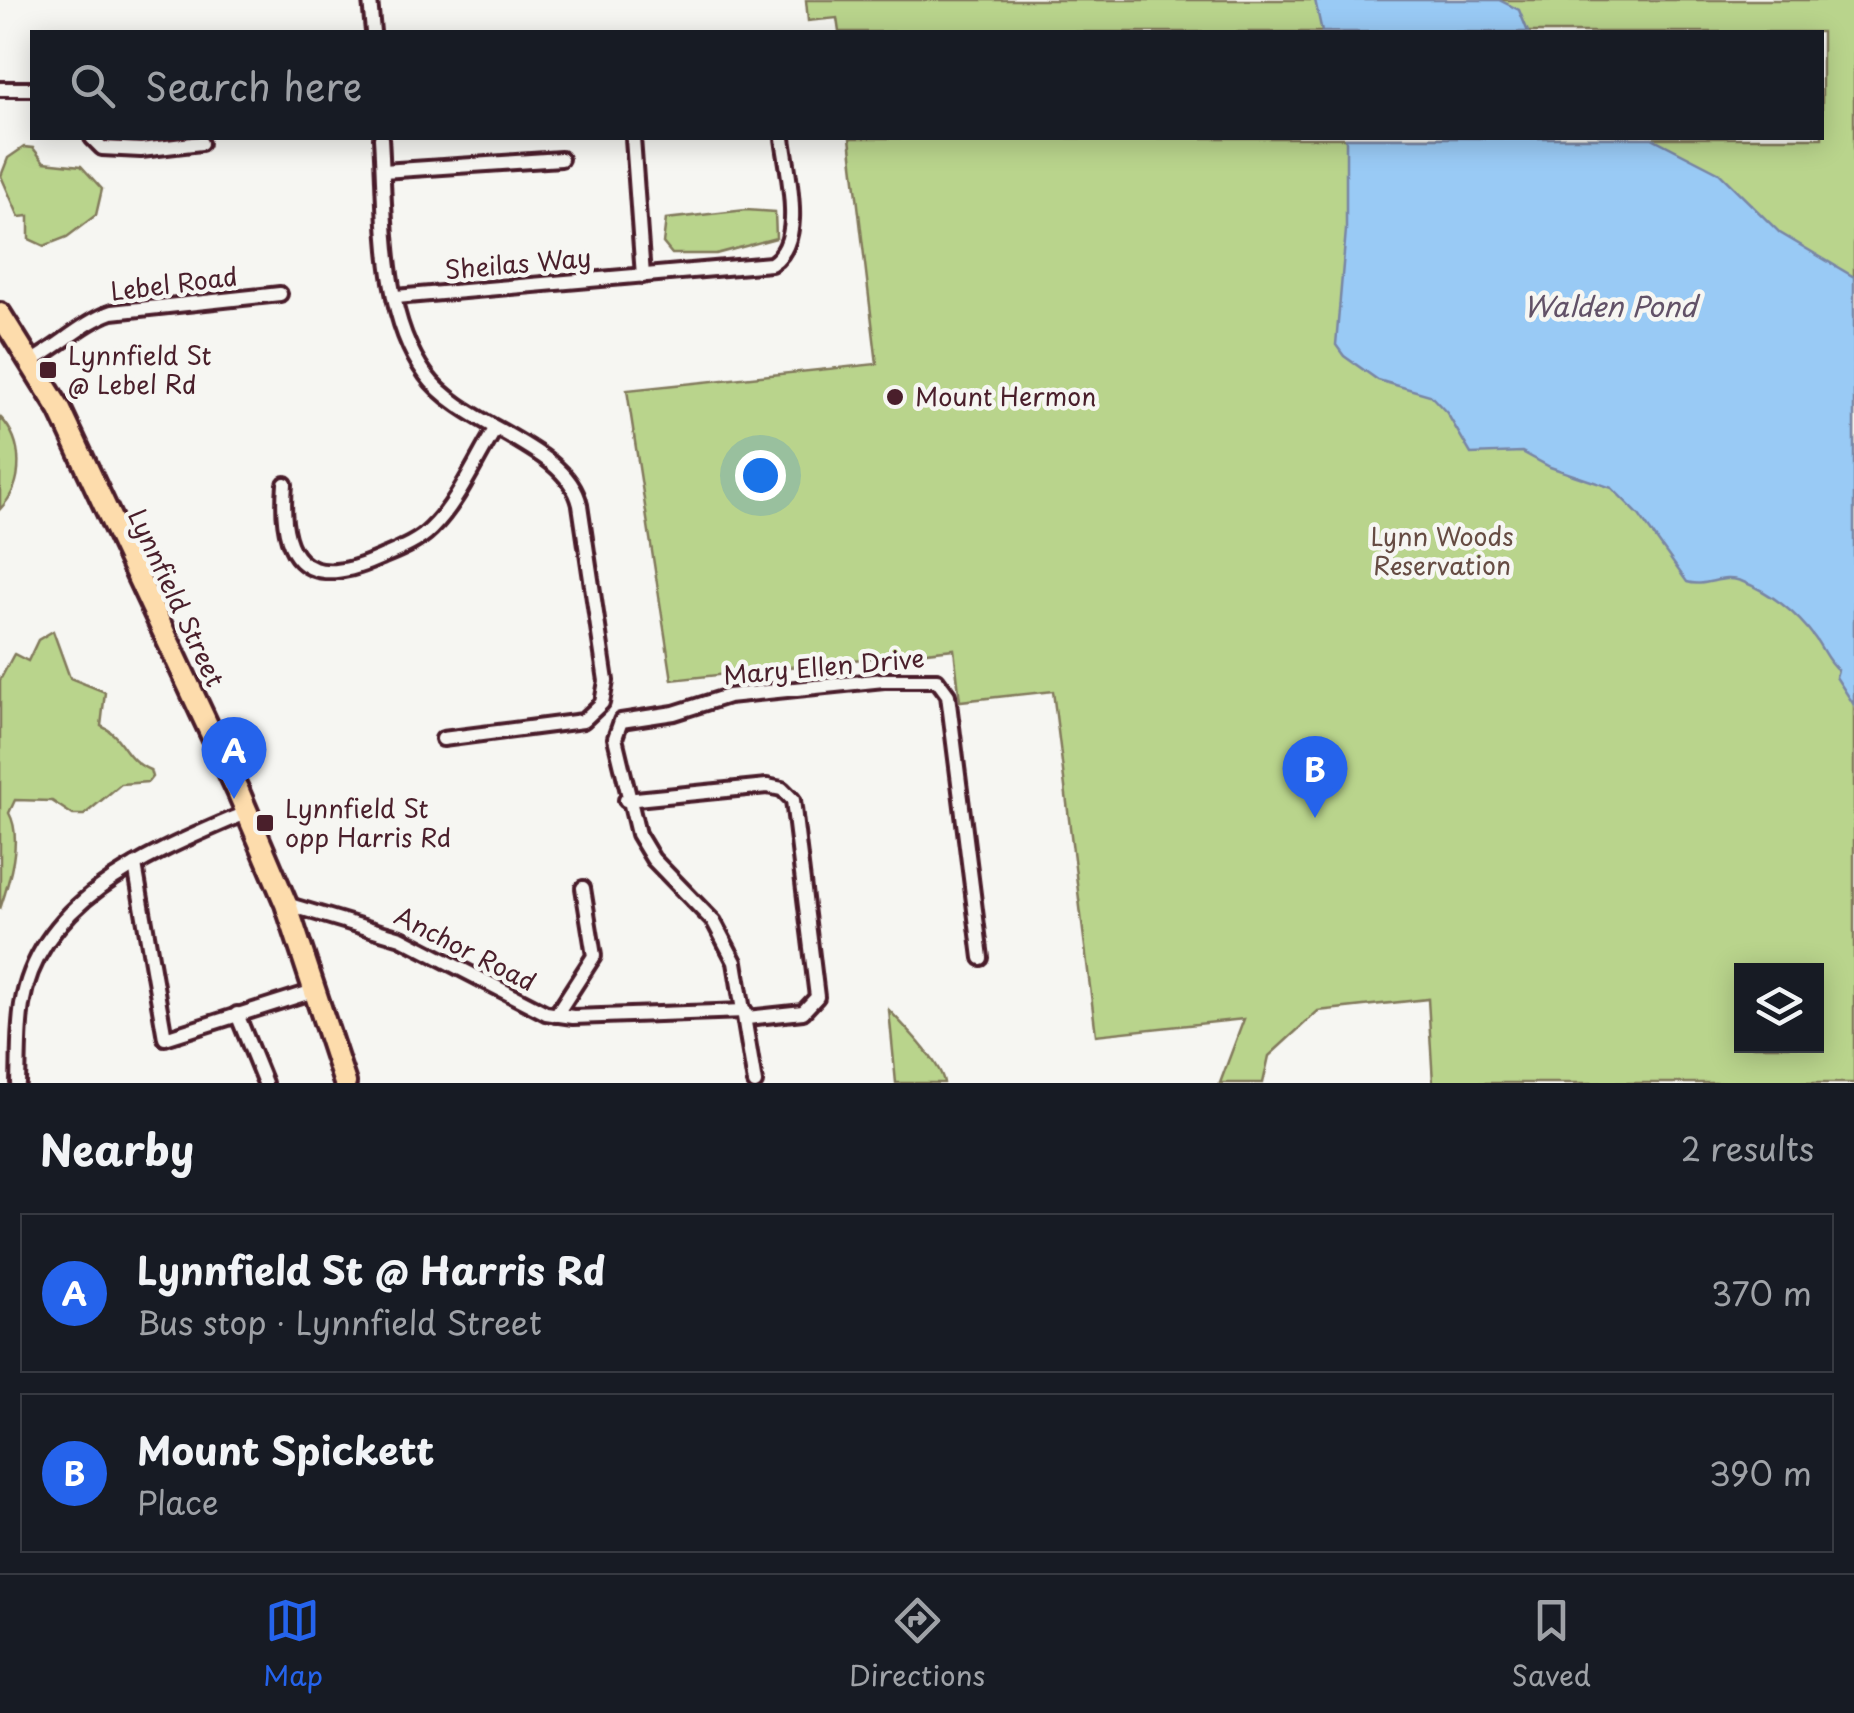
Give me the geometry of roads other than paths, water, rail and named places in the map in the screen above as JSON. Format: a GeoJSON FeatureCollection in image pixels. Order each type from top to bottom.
{"type":"FeatureCollection","features":[{"type":"Feature","properties":{"kind":"main road","name":"Lynnfield Street"},"geometry":{"type":"LineString","coordinates":[[0,314],[60,410],[248,812],[317,990],[345,1083]]}},
{"type":"Feature","properties":{"kind":"street"},"geometry":{"type":"LineString","coordinates":[[370,0],[372,30]]}},
{"type":"Feature","properties":{"kind":"street"},"geometry":{"type":"LineString","coordinates":[[0,90],[30,89]]}},
{"type":"Feature","properties":{"kind":"street"},"geometry":{"type":"LineString","coordinates":[[94,140],[102,148],[141,150],[201,143]]}},
{"type":"Feature","properties":{"kind":"street"},"geometry":{"type":"LineString","coordinates":[[381,140],[396,297],[406,338],[424,373],[450,401],[554,464],[576,489],[606,682],[604,696],[594,713],[565,726],[443,739]]}},
{"type":"Feature","properties":{"kind":"street"},"geometry":{"type":"LineString","coordinates":[[633,140],[643,276]]}},
{"type":"Feature","properties":{"kind":"street","name":"Sheilas Way"},"geometry":{"type":"LineString","coordinates":[[396,297],[765,266],[782,257],[791,234],[783,140]]}},
{"type":"Feature","properties":{"kind":"street"},"geometry":{"type":"LineString","coordinates":[[383,171],[561,159]]}},
{"type":"Feature","properties":{"kind":"street","name":"Lebel Road"},"geometry":{"type":"LineString","coordinates":[[30,362],[76,336],[89,320],[112,312],[280,294]]}},
{"type":"Feature","properties":{"kind":"street"},"geometry":{"type":"LineString","coordinates":[[284,484],[283,527],[289,547],[316,571],[342,573],[404,547],[432,529],[494,431]]}},
{"type":"Feature","properties":{"kind":"street","name":"Mary Ellen Drive"},"geometry":{"type":"LineString","coordinates":[[626,800],[616,726],[626,719],[674,713],[728,696],[928,676],[938,680],[948,695],[981,958]]}},
{"type":"Feature","properties":{"kind":"street","name":"Anchor Road"},"geometry":{"type":"LineString","coordinates":[[286,904],[401,938],[534,1008],[556,1014],[803,1012],[817,997],[793,800],[782,789],[767,786],[626,800]]}},
{"type":"Feature","properties":{"kind":"street"},"geometry":{"type":"LineString","coordinates":[[626,800],[644,846],[722,934],[736,962],[754,1083]]}},
{"type":"Feature","properties":{"kind":"street"},"geometry":{"type":"LineString","coordinates":[[18,1083],[22,1002],[52,932],[108,879],[248,812]]}},
{"type":"Feature","properties":{"kind":"street"},"geometry":{"type":"LineString","coordinates":[[135,866],[165,1038],[317,990]]}},
{"type":"Feature","properties":{"kind":"street"},"geometry":{"type":"LineString","coordinates":[[556,1014],[594,956],[584,888]]}},
{"type":"Feature","properties":{"kind":"street"},"geometry":{"type":"LineString","coordinates":[[237,1014],[265,1083]]}},
{"type":"Feature","properties":{"kind":"water"},"geometry":{"type":"Polygon","coordinates":[[[1315,0],[1499,0],[1519,10],[1527,30],[1322,30],[1315,0]]]}},
{"type":"Feature","properties":{"kind":"water","name":"Walden Pond"},"geometry":{"type":"Polygon","coordinates":[[[1346,140],[1656,140],[1718,172],[1780,233],[1854,277],[1854,705],[1836,677],[1838,670],[1815,638],[1772,597],[1734,579],[1687,582],[1639,515],[1612,488],[1550,467],[1522,452],[1471,454],[1447,413],[1430,395],[1378,380],[1344,356],[1336,345],[1346,230],[1346,140]]]}},
{"type":"Feature","properties":{"kind":"place","name":"Lynnfield St @ Lebel Rd"},"geometry":{"type":"Point","coordinates":[48,370]}},
{"type":"Feature","properties":{"kind":"place","name":"Mount Hermon"},"geometry":{"type":"Point","coordinates":[895,397]}},
{"type":"Feature","properties":{"kind":"place","name":"Lynnfield St @ Harris Rd"},"geometry":{"type":"Point","coordinates":[234,799]}},
{"type":"Feature","properties":{"kind":"place","name":"Mount Spickett"},"geometry":{"type":"Point","coordinates":[1315,818]}},
{"type":"Feature","properties":{"kind":"place","name":"Lynnfield St opp Harris Rd"},"geometry":{"type":"Point","coordinates":[265,823]}},
{"type":"Feature","properties":{"kind":"park label","name":"Lynn Woods Reservation"},"geometry":{"type":"Point","coordinates":[1442,552]}}]}
